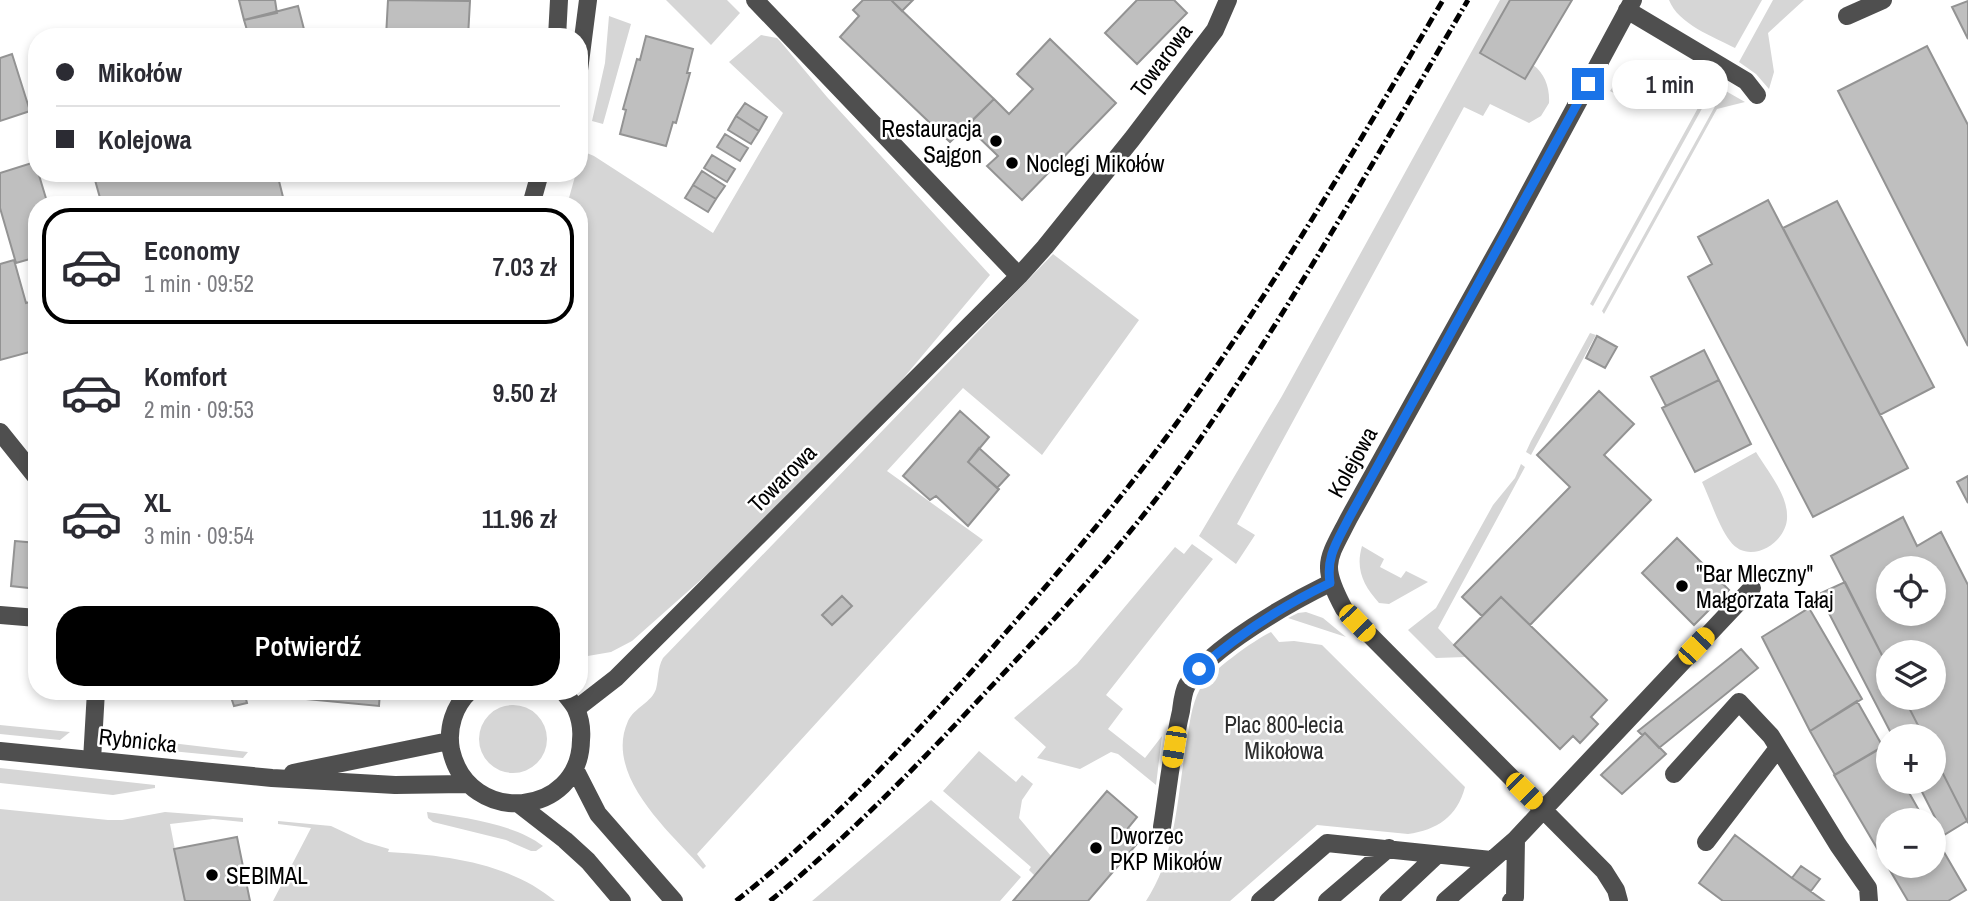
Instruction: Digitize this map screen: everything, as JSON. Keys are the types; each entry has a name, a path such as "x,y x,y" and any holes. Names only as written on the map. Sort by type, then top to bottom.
{"street":[{"path":"557,28 559,0"},
{"path":"584,28 588,0"},
{"path":"1847,16 1883,0"},
{"path":"756,1 1019,276"},
{"name":"Towarowa","path":"588,700 616,678 1019,276 1140,128 1215,30 1225,2"},
{"path":"1630,5 1746,81 1757,95"},
{"name":"Kolejowa","path":"1330,583 1328,567 1333,550 1349,518 1630,5"},
{"path":"0,432 28,467"},
{"path":"1162,827 1178,720 1186,686 1199,669 1218,652 1288,603 1330,583 1344,609 1604,871 1622,897"},
{"path":"1445,901 1516,839 1752,587"},
{"path":"0,615 28,617"},
{"path":"92,760 95,700"},
{"path":"462,700 452,719 449,741 454,762 466,784 499,803 520,804 542,799 561,787 575,769 581,750 582,729 576,709 570,700"},
{"name":"Towarowa","path":"576,709 588,700"},
{"path":"1674,774 1739,702 1771,736 1838,845 1868,888 1869,901"},
{"name":"Rybnicka","path":"272,778 449,741"},
{"path":"1706,842 1778,748"},
{"name":"Rybnicka","path":"0,751 272,778 395,785 466,784"},
{"path":"575,769 598,814 674,901"},
{"path":"520,804 580,854 622,901"},
{"path":"1511,901 1515,897 1516,839"},
{"path":"1260,901 1327,843 1491,860"},
{"path":"1326,901 1388,848"},
{"path":"1388,901 1437,855"}],"green space":[{"path":"666,0 727,0 740,13 711,45"},
{"path":"1500,0 1510,0 1480,53 1524,79 1533,65 1541,72 1546,82 1549,103 1541,116 1529,123 1490,104 1483,116 1464,107 1237,524 1255,535 1236,564 1199,536 1282,396"},
{"path":"1669,0 1762,0 1735,48 1688,23"},
{"path":"1773,0 1804,0 1768,33 1774,72 1769,89 1756,74 1739,62"},
{"path":"609,16 631,24 603,124 592,121 605,63"},
{"path":"761,35 777,38 827,97 990,275 901,381 712,570 632,641 611,652 588,656 588,196 570,196 573,182 588,182 588,154 713,233 783,113 729,62"},
{"path":"1641,63 1661,65 1697,85 1694,95 1672,83 1674,78 1653,66 1632,103 1610,91 1624,70"},
{"path":"1724,90 1745,102 1717,109 1604,314 1602,311"},
{"path":"1710,94 1593,306 1590,304 1704,97"},
{"path":"1053,254 1139,320 1042,455 963,388 887,471 983,540 697,854 706,866 703,869 644,802 625,762 623,742 628,721 654,694 663,658"},
{"path":"1590,333 1596,335 1531,455 1526,452 1531,441"},
{"path":"1756,452 1784,499 1787,515 1782,534 1775,542 1766,548 1747,552 1738,548 1726,535 1702,482"},
{"path":"1521,464 1525,467 1438,628 1466,657 1436,658 1408,630 1436,608 1493,505 1515,478"},
{"path":"1192,544 1213,559 1106,695 1123,709 1108,729 1145,758 1162,736 1156,785 1118,754 1111,752 1080,769 1037,758 1046,747 1014,718 1077,664 1175,547 1184,554"},
{"path":"1362,546 1384,559 1380,567 1401,578 1406,571 1428,582 1389,604 1379,603 1362,577"},
{"path":"1306,612 1323,618 1346,637 1288,618"},
{"name":"Plac 800-lecia Mikołowa","path":"1271,632 1279,642 1322,645 1465,787 1457,806 1437,825 1408,834 1317,825 1230,901 1146,901 1164,865 1169,846 1189,724 1197,695 1205,682 1222,666"},
{"path":"513,705 526,707 537,715 545,726 545,752 537,763 526,771 513,773 500,771 489,763 481,752 479,739 481,726 489,715 500,707"},
{"path":"0,725 70,732 60,740 0,734"},
{"path":"120,737 248,752 243,758 130,747"},
{"path":"979,751 1016,782 1022,775 1033,784 1022,800 1019,818 1051,856 1035,876 1029,870 1031,867 943,791"},
{"path":"0,768 155,785 155,788 113,795 0,783"},
{"path":"931,800 1021,877 1000,901 812,901"},
{"path":"0,809 108,820 165,812 243,818 243,822 213,819 170,824 185,901 0,901"},
{"path":"427,812 503,827 543,846 531,851 506,840 433,822 428,818"},
{"path":"278,821 331,826 365,842 389,849 388,852 476,863 518,878 555,901 273,901 311,828 278,824"}],"building":[{"path":"239,0 275,0 277,13 244,20"},
{"path":"388,0 470,1 468,28 386,28"},
{"path":"863,0 891,0 994,99 950,142 840,37 859,16 853,10"},
{"path":"891,0 913,0 902,11"},
{"path":"1137,0 1174,0 1187,13 1137,64 1105,33"},
{"path":"1510,0 1572,0 1525,79 1480,53"},
{"path":"1968,1 1968,39 1952,7"},
{"path":"298,6 304,28 246,28 244,20"},
{"path":"646,36 693,49 687,73 690,73 676,123 673,122 666,146 620,134 626,110 623,109"},
{"path":"1050,39 1116,103 1022,200 987,166 998,156 967,126 994,99 1009,114 1033,89 1017,74"},
{"path":"1927,46 1968,125 1968,346 1838,91"},
{"path":"12,54 28,112 0,121 0,58"},
{"path":"745,103 767,117 759,131 736,116"},
{"path":"736,116 759,131 751,144 728,130"},
{"path":"725,134 748,148 740,161 717,147"},
{"path":"712,155 735,169 727,182 704,168"},
{"path":"28,164 28,182 41,182 45,196 28,196 28,260 16,263 0,208 0,173"},
{"path":"702,171 725,186 716,199 693,185"},
{"path":"96,182 279,182 283,196 99,196"},
{"path":"693,185 716,199 708,212 685,198"},
{"path":"1768,200 1908,468 1813,517 1688,277 1712,264 1698,237"},
{"path":"1837,201 1934,387 1880,415 1783,228"},
{"path":"14,260 28,302 28,352 0,360 0,264"},
{"path":"1597,336 1617,347 1605,368 1586,358"},
{"path":"1704,350 1719,380 1666,406 1651,377"},
{"path":"1719,380 1751,444 1695,472 1662,408"},
{"path":"1599,391 1634,424 1604,455 1651,500 1530,625 1501,597 1482,616 1462,597 1570,487 1537,455"},
{"path":"960,411 989,437 968,462 999,489 968,526 936,496 930,500 903,476"},
{"path":"979,448 1009,475 997,488 968,462"},
{"path":"1968,476 1968,503 1957,482"},
{"path":"1903,517 1917,546 1941,532 1968,585 1968,823 1946,780 1946,724 1917,724 1910,710 1946,710 1946,640 1876,640 1876,644 1831,556"},
{"path":"1677,538 1729,590 1694,625 1642,573"},
{"path":"15,541 28,542 28,588 11,586"},
{"path":"1845,582 1876,643 1876,704 1819,594"},
{"path":"842,596 852,606 832,625 822,615"},
{"path":"1501,597 1607,700 1591,717 1598,724 1580,743 1573,736 1560,749 1454,645"},
{"path":"1809,608 1862,699 1810,731 1762,637"},
{"path":"1741,649 1758,668 1659,748 1645,733 1642,735 1638,731"},
{"path":"232,700 246,700 247,703 234,706"},
{"path":"317,700 379,700 379,706"},
{"path":"1857,701 1876,735 1876,751 1835,775 1810,731"},
{"path":"1879,710 1910,710 1917,724 1886,724"},
{"path":"1645,733 1666,754 1622,794 1601,775"},
{"path":"1876,750 1876,794 1910,794 1918,808 1876,808 1876,847 1834,775"},
{"path":"1946,780 1967,821 1946,834 1946,808 1930,808 1923,794 1946,794"},
{"name":"Dworzec PKP Mikołów","path":"1107,791 1137,817 1128,828 1141,839 1088,901 1013,901"},
{"path":"1735,835 1824,901 1723,901 1699,883"},
{"name":"SEBIMAL","path":"237,837 250,901 185,901 174,849"},
{"path":"1946,856 1966,890 1948,901 1908,901 1894,878 1946,878"},
{"path":"1801,866 1820,879 1811,891 1792,878"}],"railway":[{"path":"736,901 829,820 916,732 1047,585 1145,466 1205,383 1276,276 1443,0"},
{"path":"770,901 854,827 934,747 1066,606 1168,484 1300,285 1468,0"}],"place":[{"name":"Restauracja Sajgon","path":"996,141"},
{"name":"Noclegi Mikołów","path":"1012,163"},
{"name":"\"Bar Mleczny\" Małgorzata Tałaj","path":"1682,586"},
{"name":"Dworzec PKP Mikołów","path":"1096,848"},
{"name":"SEBIMAL","path":"212,875"}],"route":[{"path":"1199,669 1218,652 1288,603 1330,583 1328,567 1333,550 1349,518 1588,84"}]}
